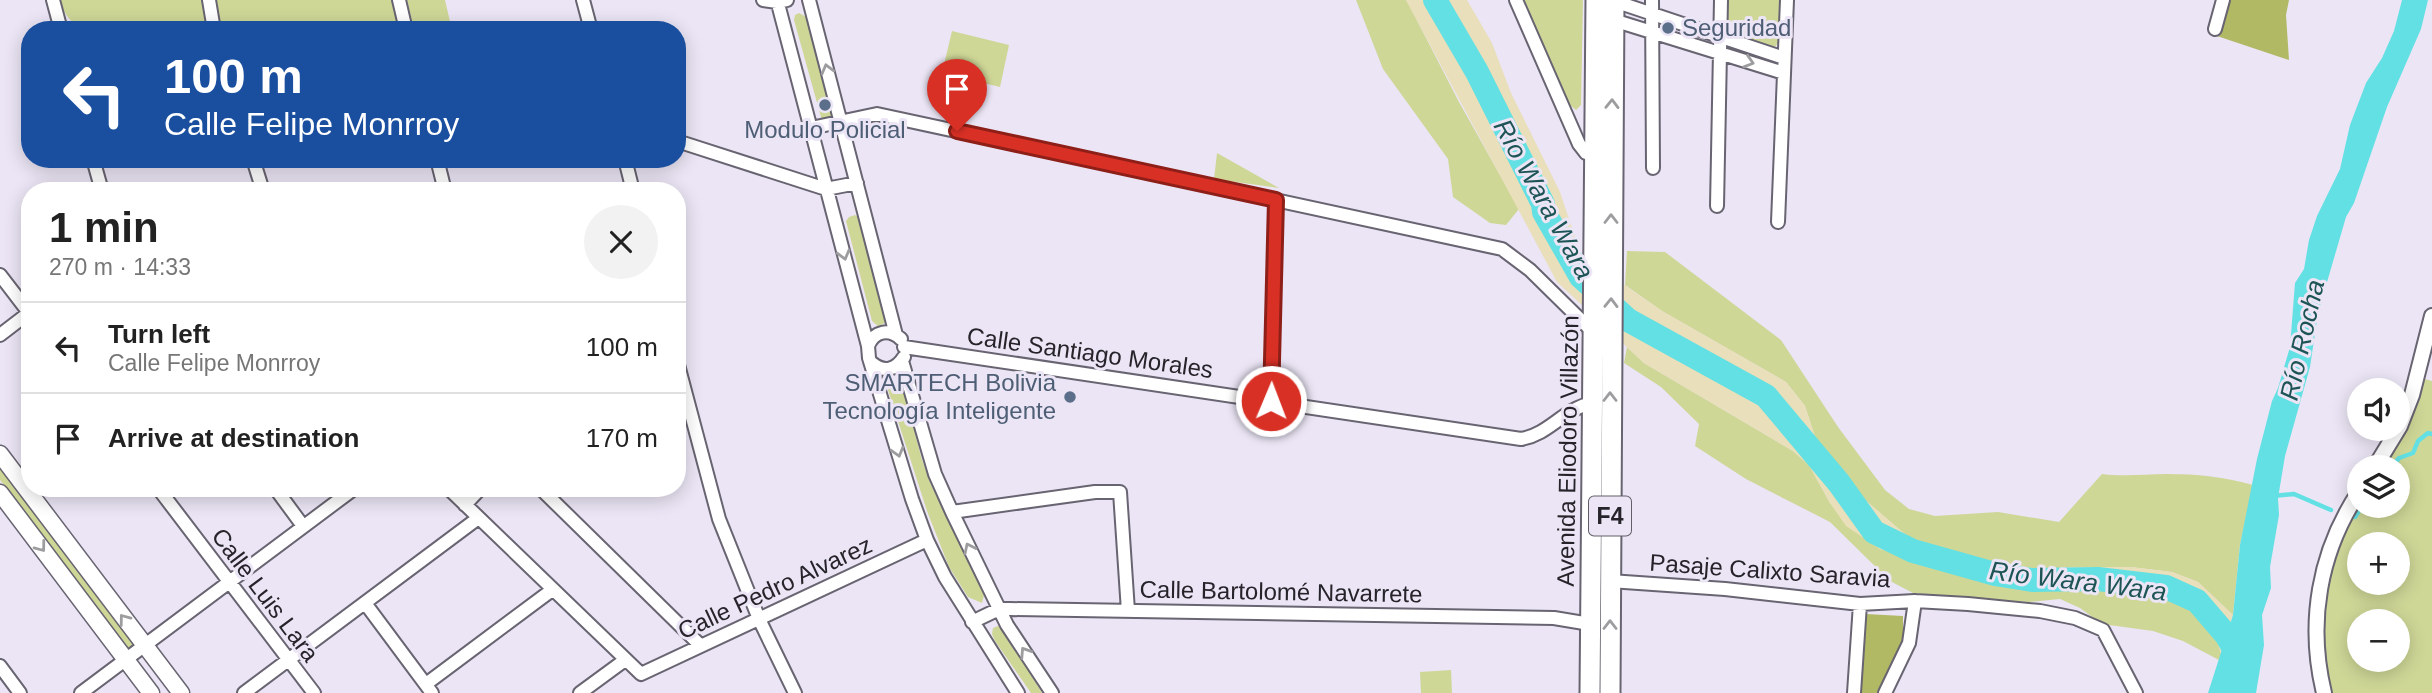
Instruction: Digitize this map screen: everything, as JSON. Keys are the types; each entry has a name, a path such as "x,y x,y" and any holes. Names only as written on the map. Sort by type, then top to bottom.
{"highway":[{"name":"Avenida Eliodoro Villazón","path":"1596,0 1594,256 1610,581 1610,693"},
{"name":"Avenida Eliodoro Villazón","path":"1590,693 1592,403 1599,332 1611,267 1614,7"}],"main road":[{"path":"0,454 21,482"},
{"path":"0,493 151,693"},
{"path":"32,497 181,693"}],"street":[{"path":"53,0 59,21"},
{"path":"209,0 212,21"},
{"path":"399,0 404,21"},
{"path":"583,0 589,21"},
{"path":"763,0 780,1 868,346"},
{"path":"809,0 934,474 999,609 1052,693"},
{"path":"1516,0 1579,144 1586,153 1594,156"},
{"path":"1717,206 1721,0"},
{"path":"1778,222 1787,0"},
{"path":"2215,29 2224,0"},
{"path":"1614,7 1652,7 1720,37 1784,58"},
{"path":"1614,7 1652,33 1784,73"},
{"path":"1652,7 1653,168"},
{"path":"811,128 877,114 1502,249 1530,270 1599,332"},
{"path":"686,144 827,188 857,183"},
{"path":"1271,401 1276,200"},
{"path":"0,275 21,303"},
{"path":"2382,455 2400,426 2412,395 2432,316"},
{"path":"0,335 21,319"},
{"path":"896,335 879,333 870,341 867,352 912,499 945,577 1018,693"},
{"path":"872,363 876,367 888,369 898,365 903,354"},
{"name":"Calle Santiago Morales","path":"903,354 1271,401 1521,439 1542,432 1577,406 1592,403"},
{"path":"686,394 719,519 759,619 795,693"},
{"path":"951,512 1095,492 1120,492 1128,611"},
{"name":"Calle Luis Lara","path":"166,497 314,693"},
{"path":"282,497 303,526"},
{"path":"81,693 343,497"},
{"path":"457,497 625,660 580,693"},
{"path":"465,505 473,497"},
{"path":"549,497 700,645"},
{"path":"2324,693 2315,640 2315,616 2327,563 2347,510"},
{"path":"244,693 477,519"},
{"name":"Calle Pedro Alvarez","path":"625,660 641,674 928,540"},
{"name":"Pasaje Calixto Saravia","path":"1610,581 1726,589 1860,604 1915,601 2040,611 2075,618 2103,630 2136,693"},
{"path":"365,603 429,689 552,590"},
{"path":"1885,693 1909,643 1915,601"},
{"path":"1854,693 1860,604"},
{"name":"Calle Bartolomé Navarrete","path":"972,622 999,609 1554,618 1590,624"},
{"path":"0,666 20,693"}],"green space":[{"path":"59,0 204,0 207,21 72,21"},
{"path":"215,0 393,0 397,21 218,21"},
{"path":"407,0 445,0 450,21 412,21"},
{"path":"1356,0 1406,0 1519,209 1506,225 1490,223 1453,197 1448,159 1383,69"},
{"path":"1520,0 1583,0 1581,105 1576,110 1570,105"},
{"path":"1725,0 1780,0 1779,42 1772,50 1727,34"},
{"path":"2227,0 2289,0 2286,15 2289,60 2217,36"},
{"path":"799,13 808,18 834,118 823,120 821,117 794,20"},
{"path":"952,31 1009,45 1000,87 942,73"},
{"path":"1217,153 1279,188 1214,179"},
{"path":"855,215 860,218 886,320 878,326 872,321 846,221"},
{"path":"1627,251 1665,252 1781,340 1838,427 1885,490 1909,509 1935,516 1998,512 2059,522 2102,474 2200,475 2253,485 2240,545 2233,615 2198,582 2172,572 2130,567 2043,570 1941,554 1907,536 1857,493 1835,469 1816,440 1805,406 1786,382 1662,311 1625,285"},
{"path":"1627,347 1644,363 1793,451 1809,465 1830,503 1880,549 1969,574 2034,585 2110,586 2164,592 2193,605 2214,628 2221,654 2219,660 2183,641 2153,631 2102,624 2080,608 2060,599 2028,602 1913,593 1890,581 1830,522 1746,479 1695,446 1699,424 1661,387 1624,363"},
{"path":"2425,379 2432,381 2432,693 2330,693 2321,631 2330,574 2352,518 2410,518 2410,455 2390,455 2398,441 2410,441 2410,419"},
{"path":"891,384 902,384 931,485 981,584 984,595 982,603 968,597 949,567 927,511 888,390"},
{"path":"0,465 21,493 21,497 24,497 135,645 128,650 0,480"},
{"path":"1866,614 1903,616 1903,642 1877,693 1860,693"},
{"path":"993,628 1003,628 1042,693 1031,693 995,641"},
{"path":"1451,670 1452,693 1421,693 1420,672"}],"sand":[{"path":"1406,0 1467,0 1492,43 1511,93 1560,192 1581,255 1662,311 1786,382 1805,406 1816,440 1835,469 1857,493 1907,536 1941,554 2043,570 2131,567 2172,572 2198,582 2233,615 2221,654 2214,628 2193,605 2164,592 2109,586 2034,585 1969,574 1880,549 1846,526 1809,465 1793,451 1644,363 1557,282"}],"water":[{"name":"Río Rocha","path":"2402,0 2428,0 2421,29 2387,107 2354,203 2346,217 2318,313 2310,367 2285,456 2278,498 2279,515 2270,567 2271,588 2262,615 2264,645 2256,693 2208,693 2233,615 2240,545 2257,459 2290,347 2295,283 2304,269 2317,216 2340,169 2350,125 2366,83 2382,58 2394,31"}],"waterway":[{"name":"Río Wara Wara","path":"1435,0 1477,72 1543,204 1544,212 1581,277 1628,320 1766,396 1839,483 1874,532 1913,551 1995,574 2032,580 2098,579 2166,587 2197,601 2227,636 2236,652 2238,666"},
{"path":"2407,455 2413,453 2418,441 2428,433 2432,434"},
{"path":"2273,496 2294,494 2331,510"}],"place":[{"name":"Seguridad","path":"1668,28"},
{"name":"Modulo Policial","path":"825,105"},
{"name":"SMARTECH Bolivia Tecnología Inteligente","path":"1070,397"}],"route":[{"path":"957,131 1276,200 1271,401"}]}
